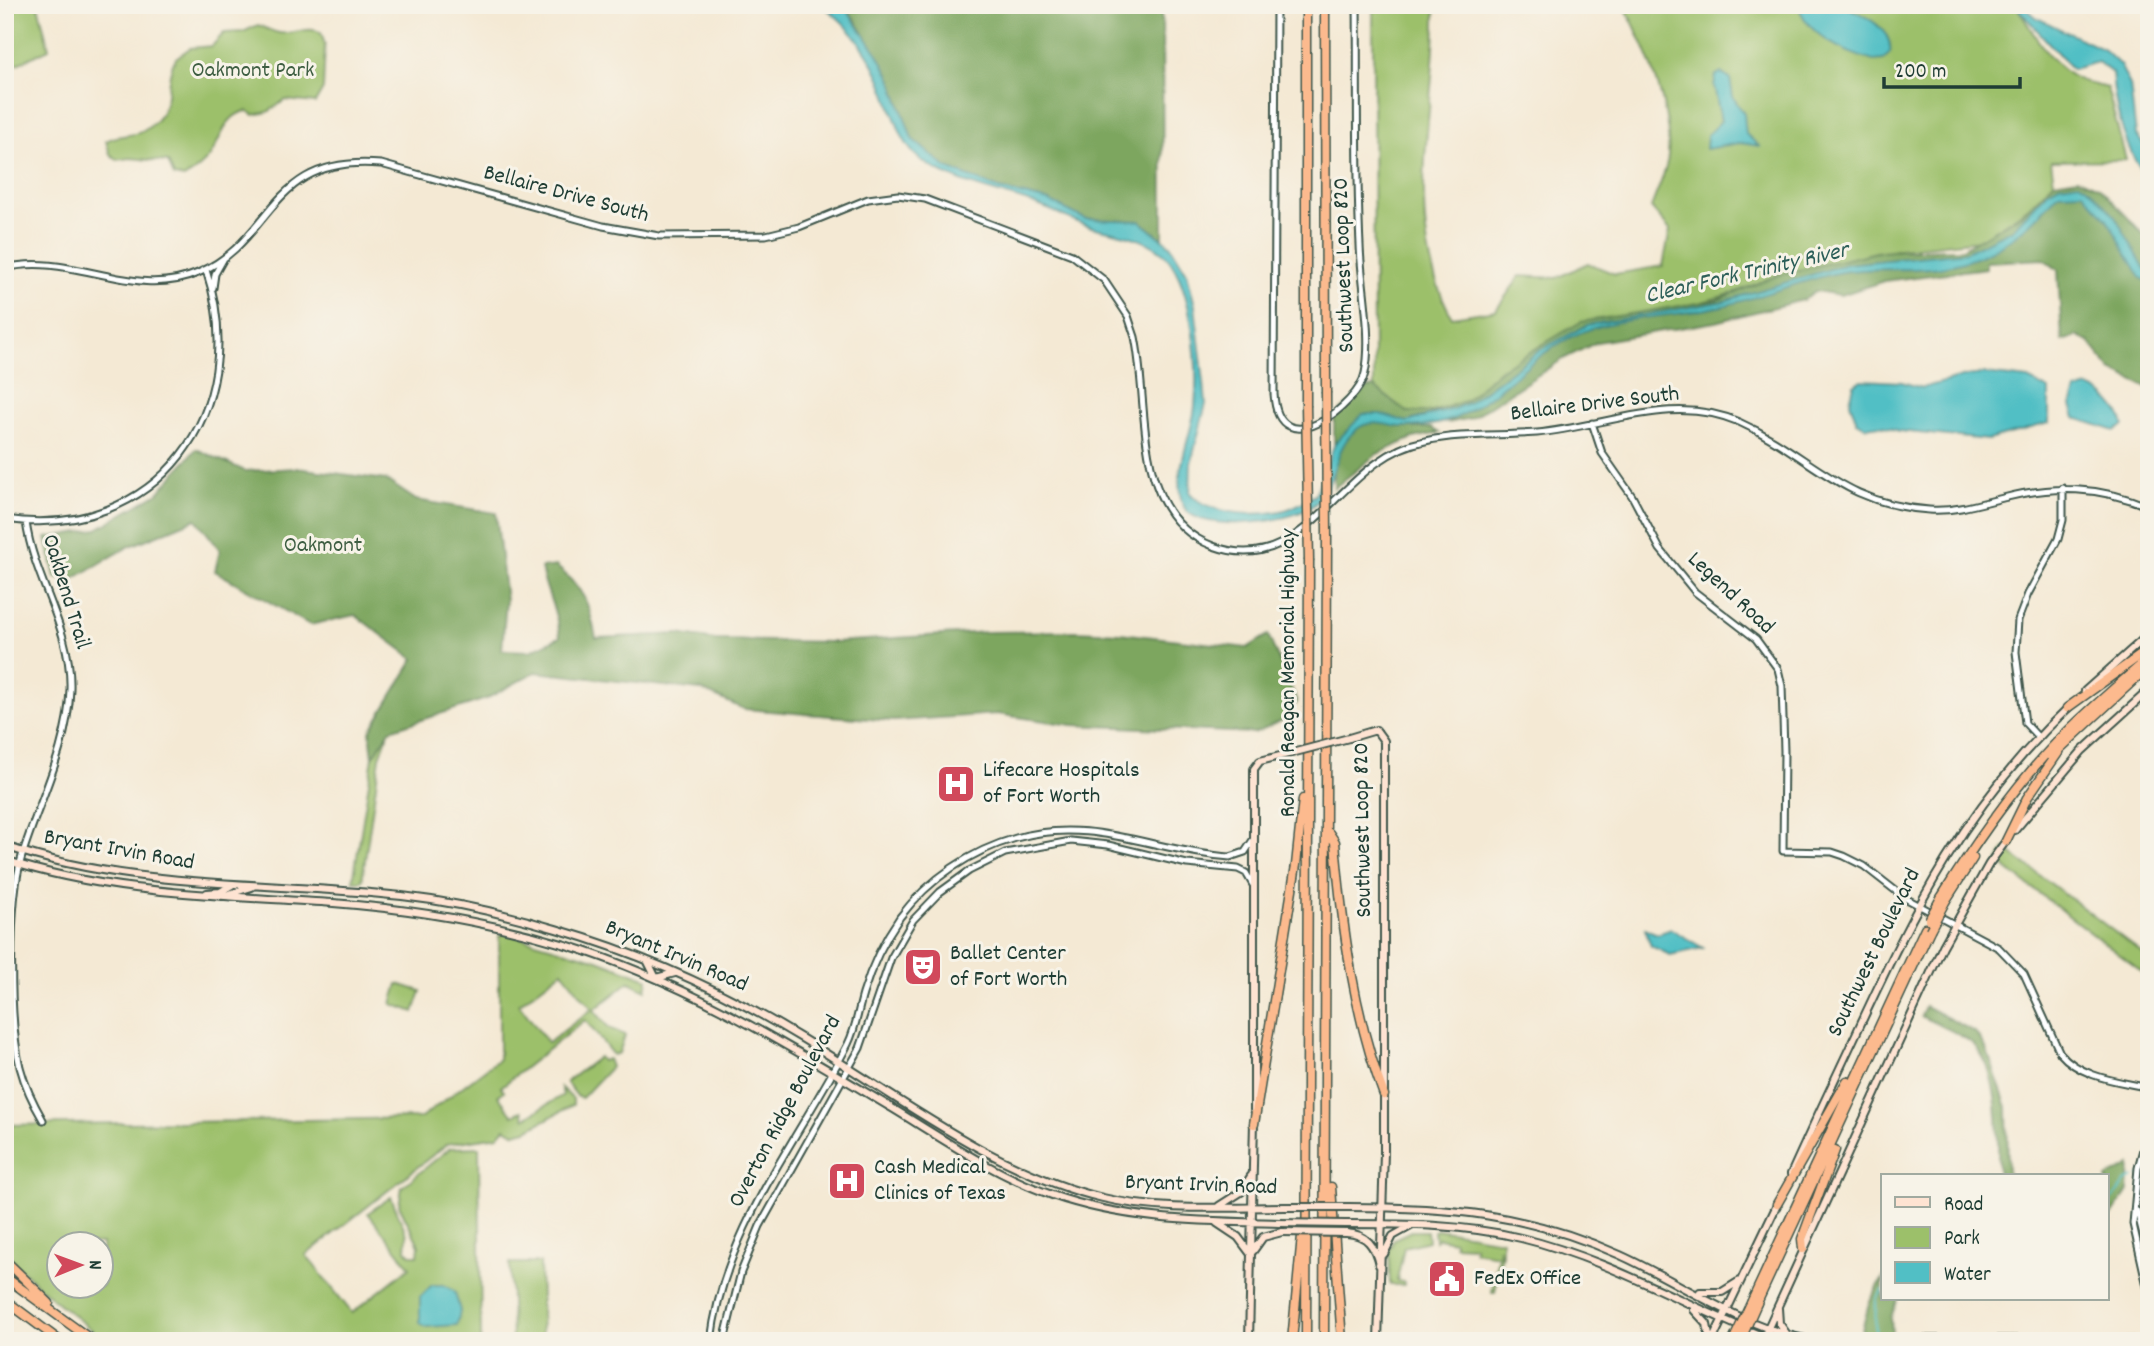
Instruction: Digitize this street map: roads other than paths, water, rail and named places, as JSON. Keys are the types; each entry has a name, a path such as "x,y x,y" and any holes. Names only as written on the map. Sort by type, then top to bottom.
{"highway":[{"name":"Ronald Reagan Memorial Highway","path":"1306,5 1306,405 1309,561 1306,1341"},
{"name":"Ronald Reagan Memorial Highway","path":"1324,1341 1328,832 1325,5"},
{"path":"2067,708 2149,649"},
{"name":"Southwest Boulevard","path":"1755,1302 1858,1069 1944,899 1998,812 2038,763 2076,723 2149,658"},
{"name":"Southwest Boulevard","path":"1944,899 1999,820 2059,749 2149,666"},
{"path":"2006,841 2015,819 2057,758 2059,749"},
{"path":"1254,1124 1296,865 1307,765"},
{"path":"1328,832 1335,842 1345,929 1358,998 1384,1096"},
{"name":"Southwest Boulevard","path":"1736,1340 1846,1115 1928,929"},
{"path":"1327,1047 1332,1056 1331,1189 1342,1341"},
{"path":"1777,1204 1850,1076 1858,1069"},
{"path":"1802,1250 1802,1239 1846,1115"},
{"path":"1292,1341 1301,1238 1308,1205"},
{"path":"5,1260 66,1321"},
{"path":"5,1277 93,1341"},
{"path":"5,1302 60,1341"}],"main road":[{"name":"Southwest Boulevard","path":"1711,1341 1917,905 1976,812 2038,737 2149,634"},
{"path":"1763,1339 1955,924 2006,841 2082,751 2149,690"},
{"name":"Southwest Loop 820","path":"1249,1341 1254,1164 1252,885 1255,765 1376,730 1384,741 1384,1207 1378,1341"},
{"name":"Bryant Irvin Road","path":"5,846 120,874 421,899 520,919 613,947 677,973 755,1011 933,1121 1016,1166 1055,1182 1122,1202 1253,1207 1442,1208 1526,1222 1611,1251 1768,1327 1814,1340 2149,1340"},
{"name":"Bryant Irvin Road","path":"5,860 118,887 199,896 334,903 428,913 508,929 621,964 719,1006 985,1164 1044,1192 1118,1213 1216,1222 1417,1224 1467,1228 1532,1241 1587,1259 1763,1339 1774,1341"},
{"path":"118,887 120,874"},
{"path":"199,896 220,892 232,885"},
{"path":"221,897 253,886"},
{"path":"593,954 613,947 621,964"},
{"path":"647,960 656,978 677,973"},
{"path":"749,1023 755,1011"},
{"path":"1218,1206 1245,1188 1254,1164"},
{"path":"1216,1222 1238,1237 1251,1256 1263,1237 1282,1232 1358,1234 1372,1244 1381,1278"},
{"path":"1382,1259 1393,1236 1417,1224"},
{"path":"1695,1291 1717,1293 1727,1290 1745,1272"},
{"path":"1779,1301 1779,1323 1788,1334"},
{"path":"1687,1304 1706,1321 1711,1341"}],"street":[{"name":"Southwest Loop 820","path":"1276,5 1275,408 1282,420 1297,429 1311,428 1331,414 1365,377 1367,352 1360,245 1357,5"},
{"name":"Bellaire Drive South","path":"5,268 32,262 50,263 153,284 178,280 206,270 225,255 293,185 326,168 349,163 381,164 603,226 659,236 781,233 868,199 915,197 1060,249 1086,264 1104,280 1128,316 1135,337 1152,473 1159,497 1175,521 1205,542 1240,552 1282,543 1299,534 1374,462 1404,446 1479,433 1538,433 1685,410 1736,420 1848,490 1897,506 1941,510 2029,491 2063,488 2100,491 2149,507"},
{"path":"213,291 215,274 225,255"},
{"path":"5,519 26,522 76,519 124,505 158,481 178,460 196,434 216,375 219,327 213,291 206,270"},
{"name":"Legend Road","path":"1592,423 1602,453 1632,496 1660,549 1691,588 1756,639 1778,669 1782,686 1784,751 1783,851 1832,852 1844,856 1864,866 1917,905"},
{"path":"2038,737 2025,723 2016,652 2018,620 2028,594 2058,539 2063,520 2063,488"},
{"name":"Oakbend Trail","path":"26,522 36,568 63,631 68,652 70,686 63,741 19,864 13,924 16,1034 20,1068 43,1120"},
{"name":"Overton Ridge Boulevard","path":"711,1341 729,1266 748,1218 853,1033 872,969 892,929 923,891 966,858 1001,843 1063,829 1121,835 1230,857 1241,855 1253,840"},
{"path":"1116,846 1121,835"},
{"name":"Overton Ridge Boulevard","path":"724,1341 741,1272 786,1177 870,1026 884,973 906,931 931,900 969,871 1005,853 1064,842 1116,846 1187,864 1237,869 1246,873 1252,885"},
{"path":"1001,843 1005,853"},
{"path":"1917,905 1999,948 2018,966 2060,1054 2069,1064 2095,1076 2149,1088"},
{"path":"872,969 884,973"},
{"path":"2149,1127 2140,1157 2134,1235 2149,1295"},
{"path":"775,1171 786,1177"},
{"path":"2136,1208 2149,1258"},
{"path":"729,1266 741,1272"}],"water":[{"path":"821,5 843,5 878,54 891,78 912,139 947,168 999,189 1049,201 1085,219 1140,221 1170,245 1187,273 1195,306 1206,404 1191,463 1190,493 1199,501 1223,510 1253,514 1280,511 1297,505 1315,495 1335,443 1363,414 1380,414 1407,422 1453,409 1468,403 1542,349 1587,325 1721,302 1847,264 1966,252 2013,229 2048,191 2059,185 2079,182 2090,189 2115,216 2145,269 2149,271 2149,282 2141,278 2107,219 2083,192 2059,193 2012,238 1996,249 1959,263 1914,269 1837,273 1729,305 1623,321 1588,330 1556,345 1488,398 1453,419 1424,426 1401,427 1375,423 1360,427 1351,434 1340,452 1324,492 1308,509 1293,515 1255,522 1216,522 1200,519 1189,513 1182,503 1180,491 1182,462 1195,406 1195,350 1183,288 1167,257 1140,240 1088,226 1040,206 964,182 921,160 903,138 881,80 868,55 852,32"},
{"path":"1798,5 1838,5 1859,13 1882,29 1890,44 1890,53 1883,60 1874,61 1840,48 1810,26"},
{"path":"2015,5 2022,5 2037,18 2104,50 2120,65 2130,85 2136,135 2149,151 2149,183 2134,158 2123,131 2112,73 2098,62 2072,69"},
{"path":"1721,73 1730,79 1733,97 1744,114 1746,134 1759,146 1740,143 1706,149 1707,135 1721,121 1714,86 1716,75"},
{"path":"1985,374 2028,379 2049,390 2049,423 1988,440 1899,431 1880,425 1866,427 1857,422 1850,402 1854,385 1861,380 1902,382 1922,388 1966,376"},
{"path":"2088,387 2110,402 2124,425 2115,431 2075,418 2071,405 2076,391"},
{"path":"1645,929 1658,934 1671,929 1703,948 1670,955 1651,946"},
{"path":"432,1285 444,1285 455,1292 460,1311 457,1325 427,1327 420,1323 420,1297"}],"waterway":[{"path":"2139,1176 2149,1173"},
{"path":"2108,1206 2125,1182 2134,1178"},
{"path":"1875,1336 1876,1300 1881,1293"}],"place":[{"name":"Lifecare Hospitals of Fort Worth","path":"956,784"},
{"name":"Ballet Center of Fort Worth","path":"923,967"},
{"name":"Cash Medical Clinics of Texas","path":"847,1181"},
{"name":"FedEx Office","path":"1447,1279"}],"park label":[{"name":"Oakmont Park","path":"253,71"},
{"name":"Oakmont","path":"323,546"}],"water label":[{"name":"Clear Fork Trinity River","path":"1747,274"}]}
